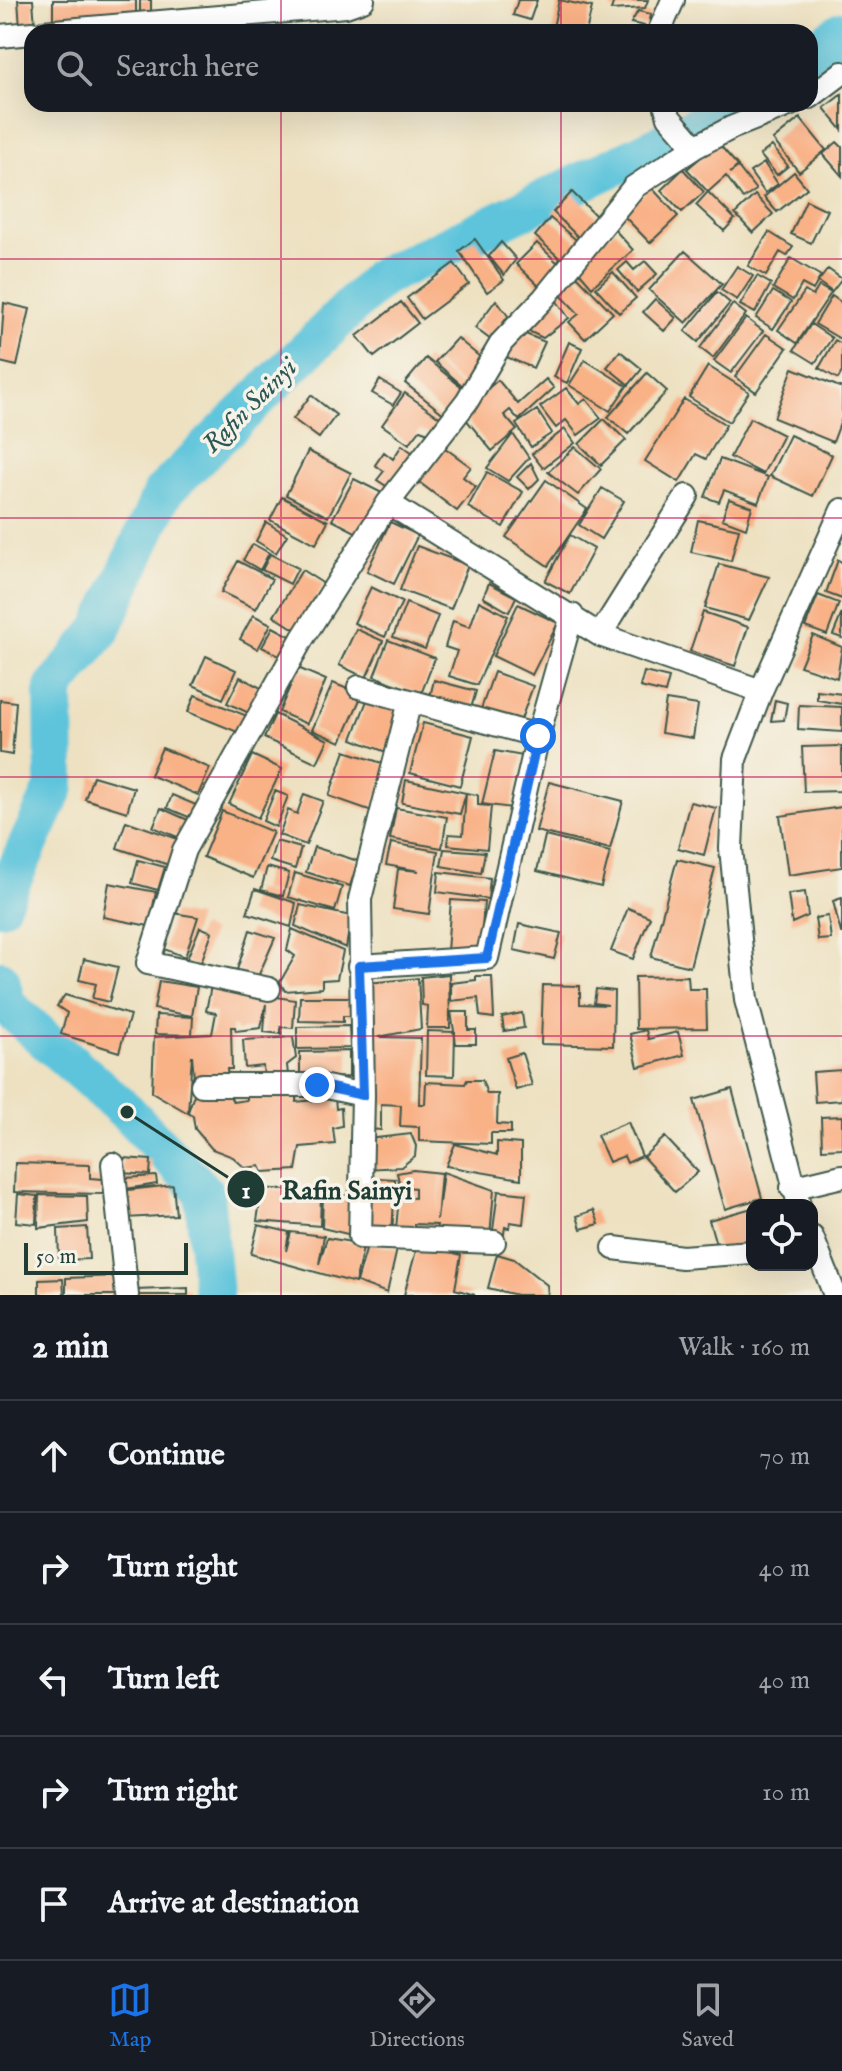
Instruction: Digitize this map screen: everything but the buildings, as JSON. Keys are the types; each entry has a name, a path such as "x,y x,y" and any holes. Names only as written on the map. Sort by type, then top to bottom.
{"street":[{"path":"109,24 256,6 346,6 363,0"},
{"path":"662,24 673,0"},
{"path":"0,36 24,34"},
{"path":"818,91 842,73"},
{"path":"667,112 695,147"},
{"path":"269,989 148,963 184,850 302,639 388,503 467,401 502,342 544,298 634,187 695,147 773,112"},
{"path":"600,635 687,496"},
{"path":"388,503 600,635 761,691"},
{"path":"842,510 761,691 735,759 731,848 746,1000 796,1197 842,1176"},
{"path":"359,966 487,958 538,736 572,615"},
{"path":"359,687 538,736"},
{"path":"410,701 360,899 363,1095 360,1237 494,1242"},
{"path":"202,1085 317,1085 363,1095"},
{"path":"113,1164 127,1295"},
{"path":"614,1248 682,1257 746,1252"},
{"path":"818,1254 835,1295"}],"waterway":[{"name":"Rafin Sainyi","path":"818,47 842,31"},
{"name":"Rafin Sainyi","path":"0,905 55,787 54,688 102,628 163,492 380,278 682,134 720,112"},
{"name":"Rafin Sainyi","path":"0,980 6,1005 127,1112 204,1192 213,1295"}],"place":[{"name":"Rafin Sainyi","path":"127,1112"}],"route":[{"path":"317,1085 363,1095 359,966 487,958 538,736"}]}
